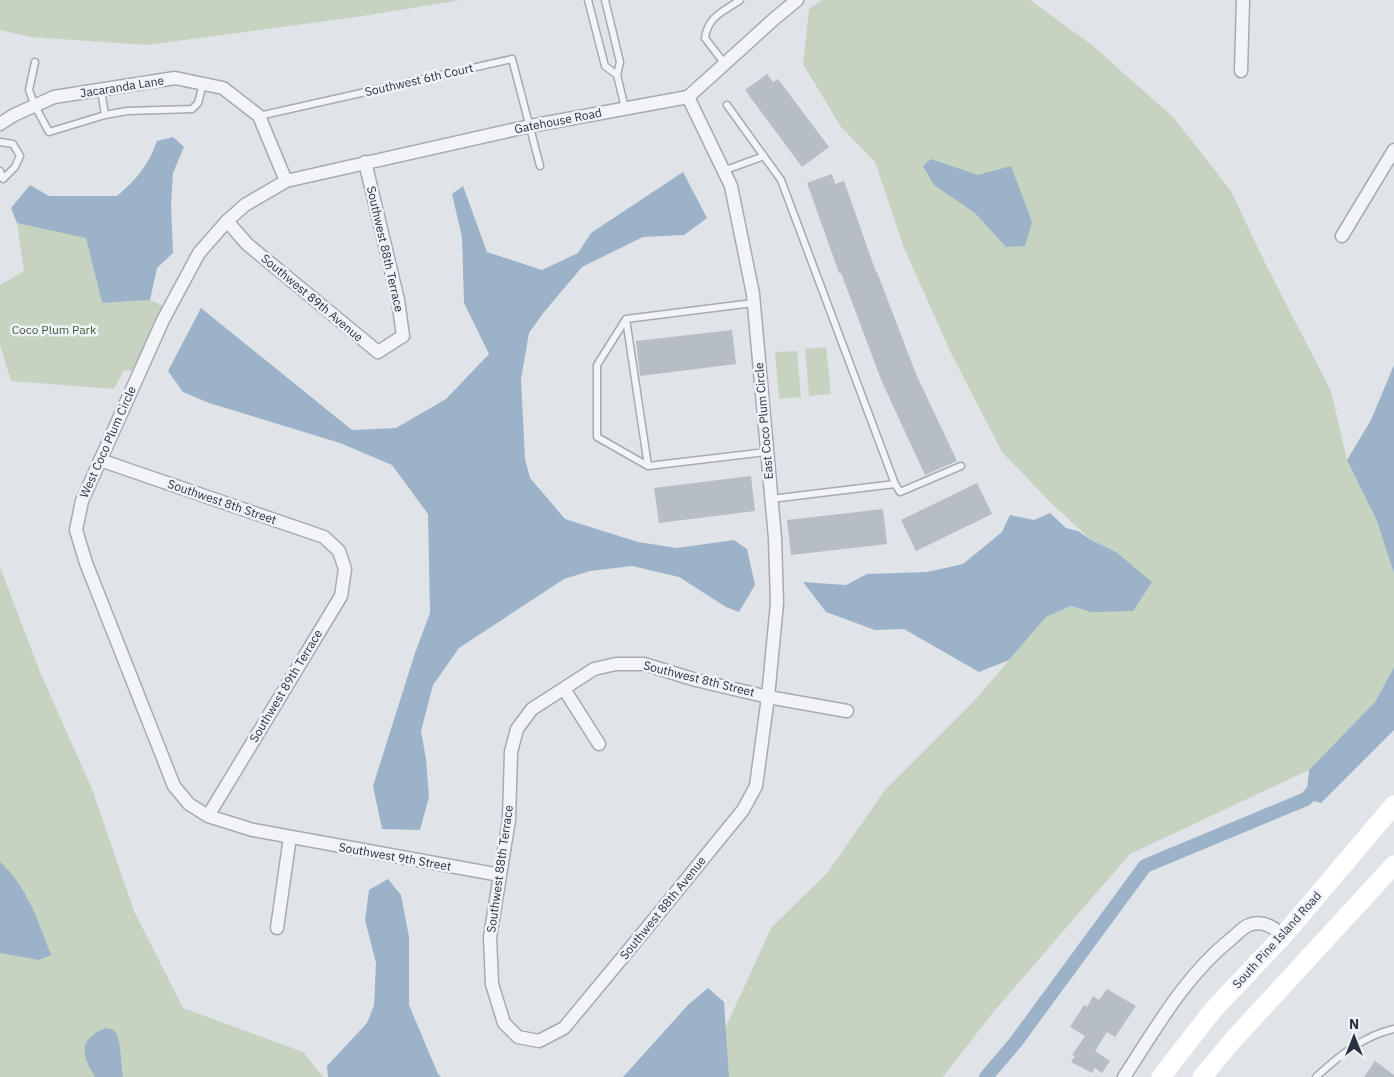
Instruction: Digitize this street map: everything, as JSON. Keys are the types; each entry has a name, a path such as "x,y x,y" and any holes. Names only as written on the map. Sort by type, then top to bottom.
{"main road":[{"name":"South Pine Island Road","path":"1161,1077 1213,1010 1283,936 1394,805"},
{"path":"1202,1077 1233,1040 1394,865"}],"street":[{"path":"1241,71 1243,0"},
{"path":"688,96 791,2"},
{"name":"Jacaranda Lane","path":"0,124 54,97 175,78 223,88 259,116 286,181"},
{"name":"Gatehouse Road","path":"286,181 530,126 688,96"},
{"name":"East Coco Plum Circle","path":"688,96 731,186 753,303 771,499 777,603 760,756"},
{"path":"1342,236 1394,150"},
{"name":"Southwest 88th Terrace","path":"365,162 398,300 403,336"},
{"name":"West Coco Plum Circle","path":"286,181 245,205 227,221 199,253 162,320 82,501 76,530 86,563 174,786 188,804 208,816 253,830 290,837"},
{"name":"Southwest 89th Avenue","path":"227,221 246,244 378,352 403,336"},
{"name":"Southwest 8th Street","path":"100,460 324,536 339,551"},
{"name":"Southwest 89th Terrace","path":"208,816 341,596 345,569 339,551"},
{"name":"Southwest 8th Street","path":"532,709 594,669 616,664 644,664 696,680 768,697 847,711"},
{"path":"564,689 599,744"},
{"name":"Southwest 88th Terrace","path":"532,709 517,729 511,752 509,820 490,937 492,984 504,1023 518,1037 539,1041"},
{"name":"Southwest 88th Avenue","path":"539,1041 564,1028 638,940 742,810 756,786 760,756"},
{"path":"277,928 290,837"},
{"name":"Southwest 9th Street","path":"290,837 500,876"},
{"path":"1124,1077 1180,992 1214,952 1248,925 1261,923 1274,928 1283,936"}],"lane":[{"path":"588,0 605,66 617,75"},
{"path":"605,0 620,62 617,75 624,108"},
{"path":"724,63 705,38 707,27 711,19 740,0"},
{"name":"Southwest 6th Court","path":"259,116 512,59 530,126"},
{"path":"35,62 29,90 49,132 105,115 127,111 192,109 198,103 203,84"},
{"path":"101,90 105,115"},
{"path":"727,106 781,180 895,484 900,492 961,466"},
{"path":"530,126 540,166"},
{"path":"0,142 12,144 20,156 15,167 4,179 0,171"},
{"path":"723,171 764,156"},
{"path":"626,319 753,303"},
{"path":"626,319 648,466"},
{"path":"626,319 597,365 597,436 648,466 766,452"},
{"path":"771,499 895,484"},
{"path":"1316,1077 1340,1055 1378,1033 1394,1029"}],"green space":[{"path":"0,0 461,0 356,17 147,45 30,37 0,30"},
{"path":"822,0 1030,0 1092,45 1174,118 1231,191 1265,263 1331,391 1347,460 1377,521 1394,574 1394,667 1375,702 1309,770 1130,854 995,1010 943,1077 729,1077 725,1029 771,928 828,872 885,790 974,701 1046,617 1071,606 1091,612 1116,552 1091,540 1050,502 1002,452 951,353 904,248 875,162 841,127 803,64 809,9"},
{"name":"Coco Plum Park","path":"17,223 86,237 102,303 150,300 164,306 134,371 124,370 114,389 11,381 0,345 0,285 24,271"},
{"path":"826,347 831,394 809,396 805,349"},
{"path":"797,351 801,397 779,399 775,352"},
{"path":"0,567 40,672 92,789 134,911 183,1008 303,1052 323,1077 0,1077"}],"water":[{"path":"173,137 184,147 173,173 171,205 173,253 157,268 150,300 102,303 86,238 17,223 11,208 30,185 49,196 117,196 141,171 157,141"},
{"path":"931,159 978,175 1011,166 1032,222 1025,246 1006,247 975,213 934,185 923,166"},
{"path":"683,172 707,218 684,235 643,237 582,267 529,333 521,379 525,459 530,478 565,519 638,542 677,548 734,540 747,549 755,585 739,612 726,607 679,577 632,566 590,571 564,579 459,648 433,685 421,731 426,759 429,797 420,830 382,829 373,786 415,653 430,613 428,514 392,465 340,443 209,403 183,392 168,371 201,308 352,430 396,428 446,399 489,354 464,303 462,237 452,194 463,186 487,252 542,270 578,253 591,233"},
{"path":"1394,365 1394,574 1377,521 1347,460 1371,420"},
{"path":"1050,513 1066,528 1078,531 1091,540 1116,552 1152,582 1133,611 1091,612 1071,606 1046,617 1009,660 979,672 904,629 875,630 826,612 803,582 846,585 867,574 927,572 963,564 1002,532 1010,515 1034,520"},
{"path":"1394,667 1394,730 1321,803 1306,799 1309,770 1375,702"},
{"path":"0,862 17,882 31,905 51,955 39,960 0,953"},
{"path":"388,879 401,895 409,937 409,1005 438,1074 441,1077 328,1077 327,1066 367,1023 374,1005 376,963 365,920 369,890"},
{"path":"708,988 724,1002 729,1077 623,1077 688,1005"},
{"path":"106,1028 112,1029 118,1036 123,1077 95,1077 87,1061 85,1048 87,1042 90,1037"}],"building":[{"path":"767,74 773,82 778,79 829,147 802,167 745,90"},
{"path":"832,174 835,184 844,181 876,272 916,374 957,461 925,475 882,382 841,273 839,273 807,183"},
{"path":"732,330 736,364 640,376 636,341"},
{"path":"751,476 755,511 659,523 654,488"},
{"path":"977,483 992,514 916,551 901,520"},
{"path":"883,509 887,544 791,555 787,520"},
{"path":"1107,989 1136,1006 1115,1037 1107,1032 1095,1051 1110,1061 1102,1073 1095,1068 1092,1073 1071,1062 1075,1056 1072,1055 1085,1036 1070,1027 1084,1005 1087,1007 1093,996 1099,1000"},
{"path":"1375,1061 1394,1075 1394,1077 1364,1077"}],"waterway":[{"path":"986,1077 1015,1043 1145,866 1306,799 1318,785"}]}
